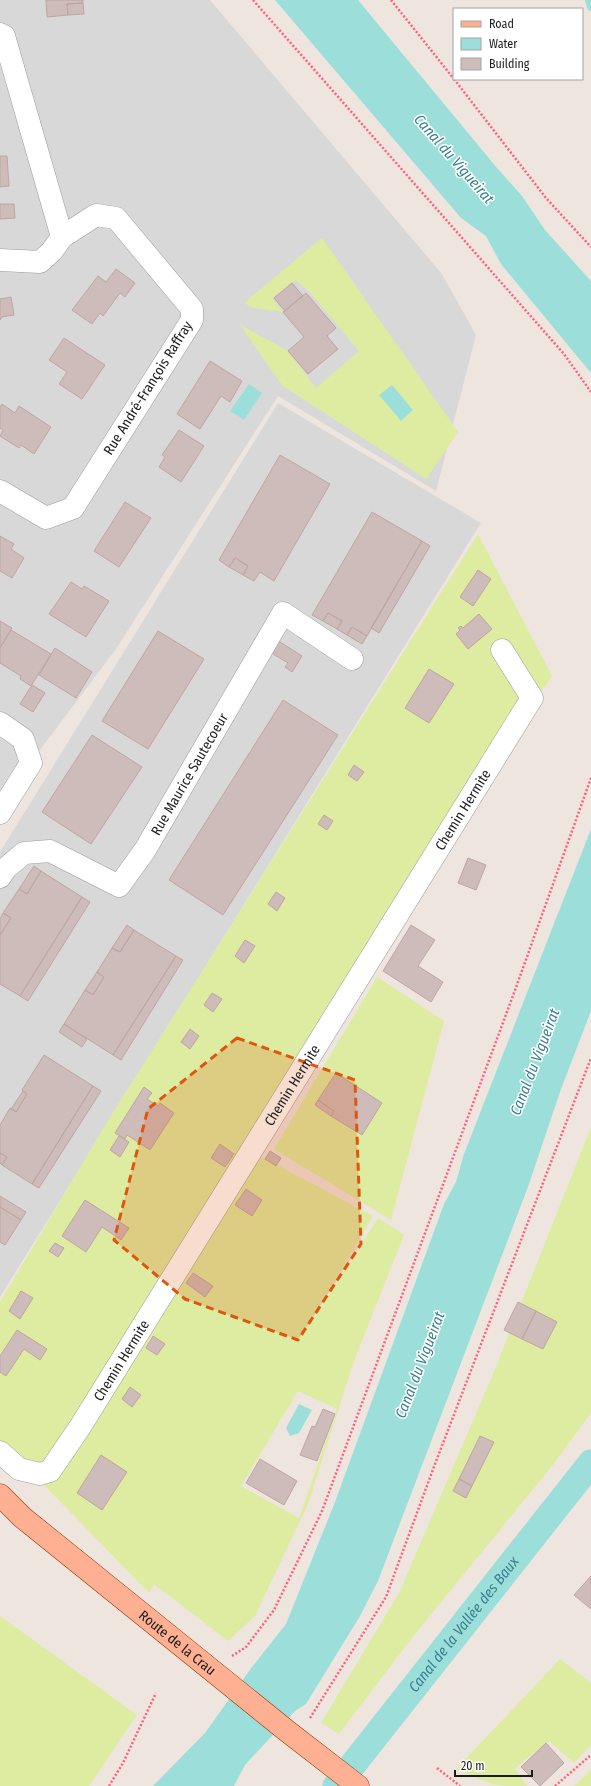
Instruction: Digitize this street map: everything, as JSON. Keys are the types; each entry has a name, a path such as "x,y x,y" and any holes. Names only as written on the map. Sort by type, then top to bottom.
{"main road":[{"name":"Route de la Crau","path":"0,1495 22,1517 358,1786"}],"street":[{"path":"0,34 4,36 62,237"},
{"name":"Rue André-François Raffray","path":"0,260 40,262 52,252 62,237 96,216 116,218 192,309 192,320 73,508 46,518 0,491"},
{"name":"Rue Maurice Sautecoeur","path":"0,877 6,868 24,853 50,851 119,886 145,850 283,613 352,659"},
{"name":"Chemin Hermite","path":"0,1452 19,1469 40,1474 50,1471 84,1420 532,698 502,650"},
{"path":"0,723 23,739 31,763 0,813"}],"path":[{"path":"253,0 564,354 591,392"},
{"path":"391,0 453,78"},
{"path":"455,80 546,198 591,247"},
{"path":"217,1674 246,1646 274,1610 322,1511 514,993 591,778"},
{"path":"295,1737 316,1710 386,1597 438,1456 591,1058"},
{"path":"109,1786 123,1763 156,1693"},
{"path":"555,1786 591,1755"},
{"path":"437,1768 460,1786"}],"highlighted area":[{"path":"237,1038 355,1080 361,1244 298,1340 185,1299 114,1240 148,1109"}],"shaded area":[{"path":"0,0 210,0 442,274 476,335 436,491 278,396 116,649 0,803"},
{"path":"278,403 481,523 0,1297 0,852"}],"green space":[{"path":"322,238 458,432 426,479 282,385 240,325 288,351 316,388 359,351 308,290 295,280 272,298 283,312 253,308 244,303"},
{"path":"478,534 552,676 447,828 251,1151 373,1216 304,1334 378,1218 404,1235 354,1361 308,1504 255,1616 228,1641 154,1584 149,1593 0,1440 0,1302 110,1117","holes":["298,1391 337,1409 299,1518 241,1486"]},
{"path":"377,977 444,1021 391,1220 274,1149"},
{"path":"591,1127 591,1413 552,1466 411,1639 339,1734 321,1723 399,1593 493,1374"},
{"path":"0,1616 137,1715 89,1786 0,1786"},
{"path":"560,1659 591,1683 591,1745 574,1763 549,1741 515,1768 527,1786 505,1786 491,1784 456,1769"},
{"path":"591,1770 591,1786 574,1786"}],"water":[{"name":"Canal du Vigueirat","path":"275,0 358,0 497,168 522,196 545,230 591,281 591,373 501,264 486,236 461,218"},
{"path":"249,384 262,393 244,420 230,411"},
{"path":"392,385 413,410 401,421 379,395"},
{"name":"Canal du Vigueirat","path":"591,829 591,1011 561,1089 528,1187 378,1581 360,1616 306,1704 295,1711 245,1765 234,1786 153,1786 205,1733 252,1667 286,1624 335,1502 444,1204 456,1182 464,1154"},
{"path":"299,1404 312,1410 299,1433 290,1436 286,1428"}],"building":[{"path":"46,0 83,0 83,3 67,4 68,15 47,17"},
{"path":"83,3 84,14 68,15 67,4"},
{"path":"0,156 7,156 9,186 0,187"},
{"path":"0,204 14,204 15,218 0,219"},
{"path":"116,269 135,283 125,297 120,293 103,316 100,313 92,324 72,310 98,276 106,282"},
{"path":"292,283 303,296 285,311 274,298"},
{"path":"306,293 336,328 327,336 338,349 308,374 288,351 304,337 283,312"},
{"path":"11,297 14,315 2,317 0,320 0,299"},
{"path":"64,338 105,365 82,399 59,384 67,372 49,360"},
{"path":"210,361 242,381 230,402 221,396 200,429 177,414"},
{"path":"2,404 15,413 19,406 51,427 34,454 21,445 19,448 0,436 3,430 0,428 0,407"},
{"path":"179,430 204,446 181,482 159,467 165,457 162,455"},
{"path":"280,455 330,484 274,581 260,572 254,581 243,575 248,566 235,558 229,567 219,560"},
{"path":"125,502 151,518 119,567 94,551"},
{"path":"372,512 422,541 367,636 352,627 347,635 337,629 342,621 328,613 323,621 312,615"},
{"path":"0,536 14,544 11,549 24,558 12,578 0,571"},
{"path":"422,541 430,546 379,633 371,628"},
{"path":"235,558 248,566 243,575 229,567"},
{"path":"478,570 491,579 473,606 460,597"},
{"path":"71,582 82,589 84,586 109,601 86,637 49,614"},
{"path":"328,613 342,621 337,629 323,621"},
{"path":"479,614 492,629 468,649 456,634 460,630 458,628 461,626 463,628"},
{"path":"0,621 12,628 0,648"},
{"path":"352,627 367,636 362,644 347,635"},
{"path":"11,630 51,654 31,686 20,679 21,676 0,663 0,648"},
{"path":"158,631 204,659 148,749 102,721"},
{"path":"277,640 302,656 292,672 285,667 288,663 270,652"},
{"path":"55,648 92,672 76,698 39,675"},
{"path":"429,669 454,684 429,723 405,708"},
{"path":"32,685 45,693 33,712 20,704"},
{"path":"283,700 338,735 223,915 169,880"},
{"path":"92,735 142,767 91,844 42,812"},
{"path":"354,765 364,772 357,781 348,775"},
{"path":"324,815 333,821 327,830 318,824"},
{"path":"468,858 486,865 476,890 458,883"},
{"path":"34,866 41,871 27,894 19,889"},
{"path":"41,871 82,897 20,996 0,984 0,935 11,918 3,913 19,889 27,894"},
{"path":"276,892 285,898 277,911 268,904"},
{"path":"82,897 90,902 28,1001 20,996"},
{"path":"3,913 11,918 0,935 0,919"},
{"path":"127,925 134,930 120,952 112,948"},
{"path":"411,925 435,940 418,966 443,982 431,1002 383,971"},
{"path":"134,930 176,956 113,1055 64,1024 85,990 93,995 104,977 97,972 112,948 120,952"},
{"path":"245,940 255,946 244,963 235,956"},
{"path":"176,956 183,960 121,1060 113,1055"},
{"path":"97,972 104,977 93,995 85,990"},
{"path":"212,993 222,999 213,1012 204,1005"},
{"path":"64,1024 87,1039 82,1047 59,1032"},
{"path":"190,1029 199,1036 190,1049 181,1042"},
{"path":"44,1055 93,1086 32,1184 2,1165 7,1157 0,1153 0,1125 10,1108 16,1112 27,1094 22,1090"},
{"path":"336,1073 382,1103 362,1135 331,1116 334,1111 318,1100"},
{"path":"93,1086 101,1091 39,1188 32,1184"},
{"path":"144,1087 152,1093 147,1099 158,1106 160,1103 174,1113 150,1150 127,1135 125,1139 115,1133"},
{"path":"23,1091 27,1094 16,1112 11,1109"},
{"path":"318,1100 334,1111 331,1116 315,1105"},
{"path":"119,1136 129,1142 120,1157 110,1150"},
{"path":"220,1144 234,1154 225,1167 211,1158"},
{"path":"270,1151 281,1158 276,1166 265,1159"},
{"path":"0,1153 7,1157 2,1165 0,1163"},
{"path":"246,1189 262,1200 252,1216 235,1205"},
{"path":"0,1196 26,1212 21,1220 0,1207"},
{"path":"85,1200 129,1228 121,1240 102,1227 86,1252 62,1236"},
{"path":"0,1207 21,1220 5,1245 0,1242"},
{"path":"55,1243 64,1248 58,1257 49,1251"},
{"path":"193,1273 213,1286 205,1297 186,1283"},
{"path":"21,1291 33,1298 20,1319 9,1311"},
{"path":"518,1302 536,1311 522,1339 504,1330"},
{"path":"536,1311 557,1322 543,1349 522,1339"},
{"path":"17,1330 47,1349 40,1360 24,1349 6,1376 0,1372 0,1356"},
{"path":"153,1336 165,1344 157,1355 146,1348"},
{"path":"130,1387 141,1395 132,1407 122,1399"},
{"path":"323,1409 335,1414 317,1461 300,1455 312,1426 315,1427"},
{"path":"480,1436 494,1442 472,1486 459,1479"},
{"path":"101,1455 127,1472 102,1510 77,1493"},
{"path":"260,1459 297,1481 284,1505 246,1483"},
{"path":"459,1479 472,1486 466,1498 453,1491"},
{"path":"591,1576 591,1609 574,1595"},
{"path":"546,1743 564,1763 540,1786 521,1767"}],"waterway":[{"path":"589,0 591,7"},
{"name":"Canal de la Vallée des Baux","path":"336,1786 591,1463"}]}
